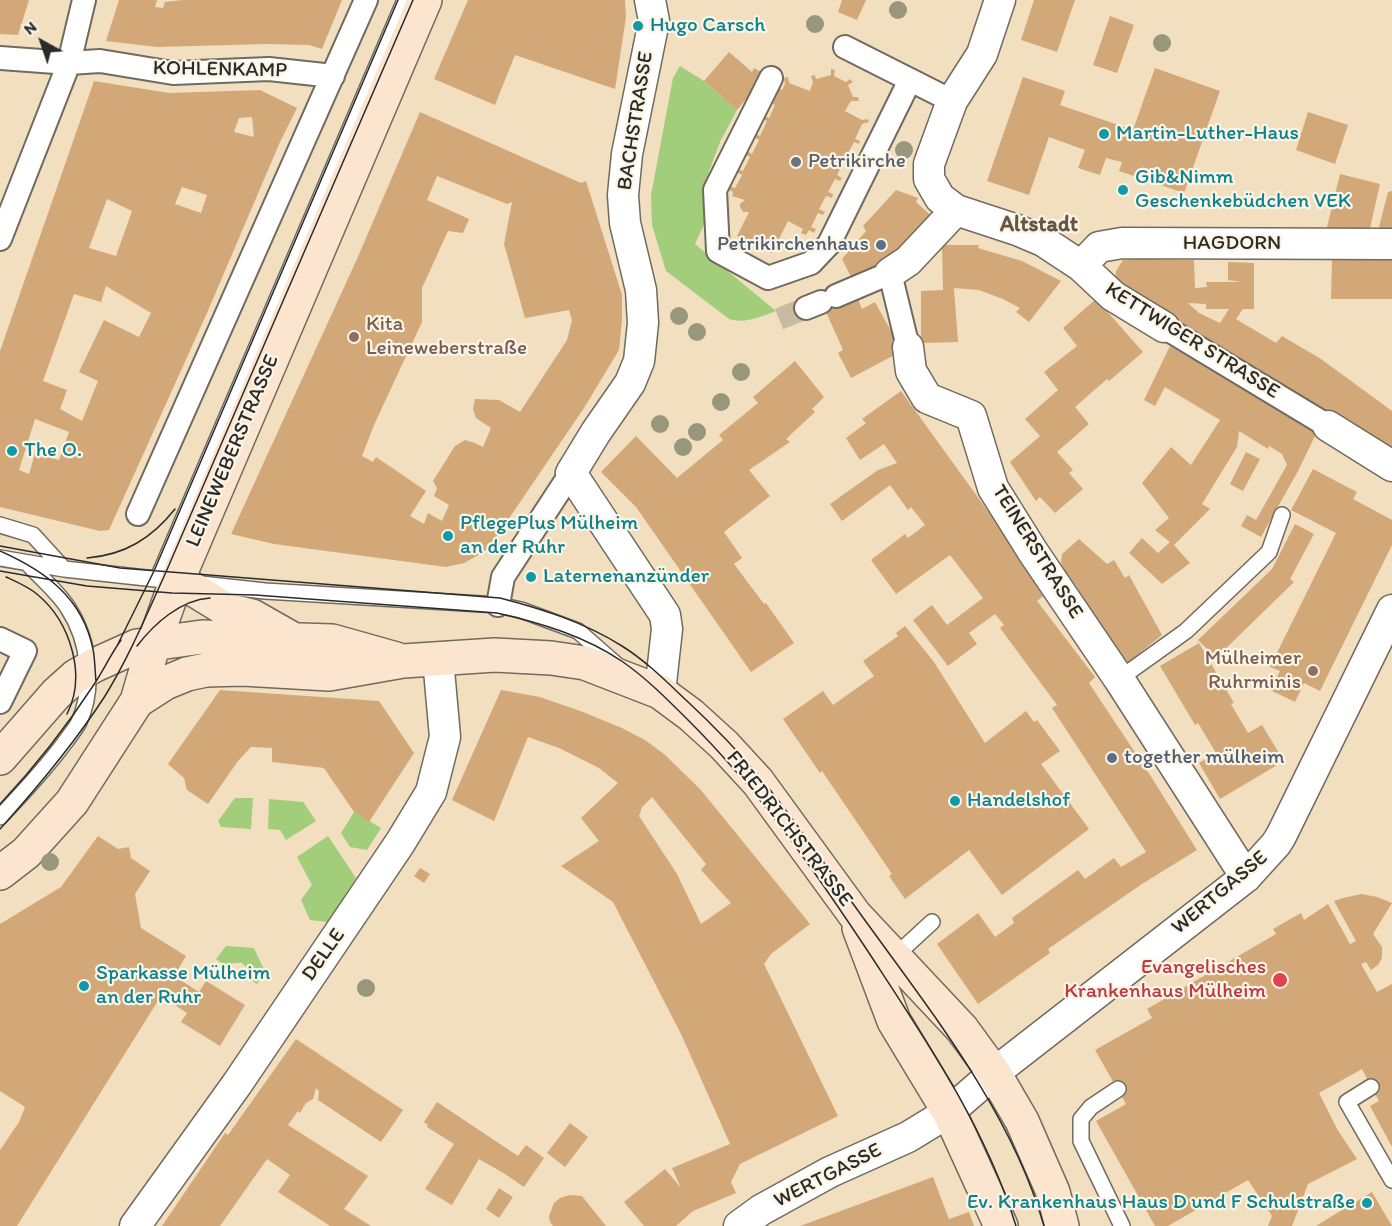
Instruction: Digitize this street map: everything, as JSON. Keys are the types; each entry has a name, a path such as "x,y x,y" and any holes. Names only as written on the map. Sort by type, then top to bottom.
{"main road":[{"name":"LEINEWEBERSTRASSE","path":"0,873 26,853 72,801 136,701 154,643 168,579 425,0"},
{"path":"168,579 227,610 252,616 294,639"},
{"path":"0,758 11,723 56,694 88,668 137,646 202,637 332,641 403,661"},
{"name":"FRIEDRICHSTRASSE","path":"403,661 495,655 550,658 585,663 646,686 707,730 758,782 855,915 962,1029 994,1073 1029,1136 1053,1192 1062,1226"},
{"path":"136,701 165,682 206,670 243,669 329,674 403,661"},
{"name":"FRIEDRICHSTRASSE","path":"855,915 865,948 894,1022 949,1112 1000,1226"}],"street":[{"path":"0,239 69,63 84,0"},
{"path":"138,514 366,0"},
{"name":"BACHSTRASSE","path":"498,605 503,578 630,383 639,362 643,323 641,290 625,223 623,195 627,154 654,21 650,0"},
{"path":"821,302 890,273 908,261 956,210 940,198 929,179 929,164 952,101 982,54 1000,0"},
{"path":"845,46 952,101"},
{"name":"KOHLENKAMP","path":"0,58 69,63 100,61 173,73 269,69 333,76"},
{"path":"771,78 715,190 718,250 768,278 811,263 829,244 910,80"},
{"name":"KETTWIGER STRASSE","path":"956,210 1043,241 1081,266 1113,296 1392,466"},
{"name":"HAGDORN","path":"1081,266 1099,247 1122,243 1392,244"},
{"name":"TEINERSTRASSE","path":"890,273 908,347 911,371 927,398 971,416 993,488 1246,877"},
{"path":"571,473 664,615 668,629 646,686"},
{"name":"WERTGASSE","path":"739,1226 761,1210 830,1172 908,1137 949,1112 994,1073 1246,877 1281,836 1392,610"},
{"path":"0,639 25,651 0,702"},
{"name":"DELLE","path":"135,1226 237,1084 400,843 431,792 445,737 438,659"}],"lane":[{"path":"168,579 405,0"},
{"path":"1119,679 1186,631 1269,552 1282,514"},
{"path":"0,525 33,535 64,569"},
{"path":"0,558 64,569 266,591 498,605 578,631 646,686"},
{"path":"0,817 35,780 79,722 86,696 88,668 85,646 68,606 28,564"},
{"path":"894,957 932,922"},
{"path":"1371,1087 1347,1102 1392,1180"},
{"path":"1118,1089 1091,1107 1082,1119 1081,1141 1122,1226"}],"green space":[{"path":"680,66 704,81 737,110 720,142 708,174 704,196 706,220 695,244 776,311 747,320 729,319 666,271 652,225 651,195 673,78"},
{"path":"235,798 253,798 251,829 221,827 218,821"},
{"path":"269,799 303,802 316,821 286,840 280,830 268,829"},
{"path":"354,812 381,828 367,850 350,847 341,833"},
{"path":"328,836 356,878 328,922 310,920 301,900 312,885 297,857"},
{"path":"226,946 254,948 265,972 257,984 245,976 247,968 242,963 233,963 229,968 216,959"}],"building":[{"path":"0,0 29,0 18,35 0,34"},
{"path":"119,0 157,0 155,7 163,8 165,2 183,0 342,0 322,49 309,45 266,44 157,47 106,41"},
{"path":"468,0 625,0 626,17 615,89 515,55 495,105 434,79"},
{"path":"842,0 866,0 857,20 838,12"},
{"path":"1034,0 1075,0 1057,52 1021,40"},
{"path":"1110,16 1134,25 1117,73 1093,65"},
{"name":"Petrikirche","path":"729,52 752,72 754,68 767,75 763,79 782,90 785,84 784,78 788,77 789,83 810,91 813,82 811,76 815,75 816,79 831,75 831,69 835,70 834,76 846,82 850,79 853,82 848,85 853,97 858,97 859,101 851,101 845,111 862,120 868,119 869,122 862,124 855,139 860,141 859,144 854,142 846,157 851,160 849,163 844,161 837,175 842,178 840,181 835,179 828,192 833,194 832,198 826,196 819,209 825,212 823,215 818,213 811,227 816,229 814,233 809,230 806,235 801,233 803,229 788,221 772,253 737,236 749,212 743,212 740,207 745,200 732,196 733,192 728,189 729,186 735,188 742,175 737,172 738,169 743,171 750,157 746,155 747,151 752,154 759,140 754,137 756,134 760,136 767,121 763,119 765,116 769,118 775,105 752,92 737,110 704,81"},
{"name":"Martin-Luther-Haus","path":"1155,68 1220,91 1184,193 1119,171 1122,162 1106,158 1100,175 1078,168 1085,150 1049,137 1029,195 987,181 1023,77 1065,91 1060,105 1133,130"},
{"path":"94,81 169,93 260,90 297,108 109,530 100,531 0,507 0,351","holes":["252,117 254,137 234,132 239,118","182,187 207,195 201,213 175,204","107,199 132,211 116,256 89,248","106,286 151,313 139,337 104,320 79,372 98,381 82,421 60,409 67,390 43,381 74,294 101,302","35,419 69,432 59,460 35,453 29,474 19,470"]},
{"path":"420,112 581,183 586,181 622,295 619,350 584,408 499,533 484,552 464,563 446,567 274,544 231,534 357,259","holes":["437,176 507,204 512,202 504,244 525,318 569,310 572,320 567,340 520,412 499,400 475,399 473,409 476,418 491,428 483,447 465,440 455,446 433,481 437,488 434,496 449,505 442,521 428,513 424,524 410,516 426,491 376,457 373,462 362,456 422,322 422,288 448,231 463,233 469,219 427,200"]},
{"path":"1308,112 1348,125 1335,164 1296,150"},
{"path":"1340,174 1380,184 1368,237 1327,227"},
{"name":"Petrikirchenhaus","path":"896,190 918,198 916,202 935,219 887,261 852,279 842,259 866,231 863,226"},
{"path":"1392,191 1392,231 1378,231 1388,192"},
{"path":"942,245 979,245 978,248 1022,261 1061,281 1029,322 1016,312 1020,308 1003,299 979,290 954,288 958,342 921,343 921,291 943,290"},
{"path":"1138,257 1158,258 1158,260 1194,260 1195,288 1207,287 1206,282 1241,282 1228,280 1228,262 1254,263 1254,309 1243,309 1236,319 1276,343 1282,336 1321,359 1392,411 1392,452 1352,426 1258,373 1115,281 1116,271 1123,260 1138,259","holes":["1188,303 1206,304 1206,309 1229,309 1220,323 1199,313"]},
{"path":"1332,258 1392,259 1392,299 1331,299"},
{"path":"833,287 840,306 858,299 862,309 875,302 902,351 851,378 838,353 843,350 818,294"},
{"path":"1096,299 1143,352 1075,407 1089,424 1057,452 1073,470 1069,473 1083,489 1055,513 1040,497 1036,501 1010,462 1040,436 1025,419 1058,390 1044,372 1077,346 1063,328"},
{"path":"803,300 809,315 783,326 776,311"},
{"path":"1170,346 1316,434 1261,537 1241,526 1247,515 1256,520 1287,465 1282,454 1269,446 1268,449 1239,431 1237,447 1202,504 1210,509 1174,545 1190,563 1162,584 1129,553 1142,538 1158,553 1170,542 1155,530 1169,518 1142,483 1171,447 1191,465 1220,420 1165,387 1155,406 1144,400"},
{"path":"795,361 824,397 812,409 815,412 786,439 790,442 749,470 770,496 724,532 742,558 734,564 764,604 766,603 794,643 751,672 636,507 601,472 636,436 677,478 723,440 719,435 758,403 753,397"},
{"path":"901,391 1047,593 1037,601 1095,677 1089,683 1197,850 1142,884 1048,949 1050,953 978,1004 937,944 978,913 995,937 1014,923 1012,918 1078,870 1085,879 1114,858 1121,867 1146,852 1052,708 1057,705 1000,628 1004,625 995,614 969,633 977,644 948,666 913,620 932,605 947,625 983,598 950,555 896,594 871,560 905,534 908,538 925,525 911,507 908,510 890,485 842,521 830,504 878,470 897,463 884,444 860,460 846,438 866,423 862,419"},
{"path":"1246,452 1260,459 1243,491 1230,484"},
{"path":"1313,469 1357,492 1353,499 1392,520 1392,545 1320,691 1304,683 1295,702 1270,690 1280,671 1270,667 1336,533 1291,510"},
{"path":"1295,524 1314,534 1290,579 1294,582 1216,658 1198,640 1272,569"},
{"path":"1079,539 1107,564 1114,560 1125,578 1129,575 1162,635 1125,665 1075,584 1071,588 1061,562 1062,554"},
{"name":"Handelshof","path":"905,626 934,662 985,743 1026,711 1034,722 1037,720 1060,751 1041,764 1089,829 1002,895 969,850 905,899 889,876 892,874 822,771 820,773 783,719 823,691 833,705 874,676 863,661 898,636 896,633"},
{"path":"1199,643 1234,703 1231,704 1248,733 1262,725 1284,761 1220,799 1199,763 1216,753 1198,723 1195,725 1160,666"},
{"path":"220,690 379,701 414,753 369,822 354,812 324,768 272,762 272,748 251,747 238,761 208,804 187,790 184,778 168,764"},
{"path":"501,690 540,697 583,712 622,728 645,740 664,754 700,789 810,924 771,954 764,964 838,1116 740,1164 731,1182 736,1193 693,1211 676,1226 644,1226 624,1202 665,1169 681,1188 672,1168 730,1144 681,1034 613,902 561,866 599,841 581,818 618,783 599,768 559,748 528,737 494,821 452,800","holes":["652,797 706,864 701,870 731,903 701,924 677,874 639,816 642,807"]},
{"name":"Sparkasse Mülheim an der Ruhr","path":"98,836 118,849 129,847 131,858 150,871 135,894 141,928 186,956 174,976 199,992 206,981 245,1005 220,1046 181,1022 187,1013 161,996 17,1226 0,1226 0,1150 19,1122 25,1107 0,1091 0,924 61,887"},
{"path":"420,868 430,874 424,883 414,876"},
{"name":"Evangelisches Krankenhaus Mülheim","path":"1362,894 1392,903 1373,934 1382,947 1382,958 1371,970 1366,962 1361,964 1377,992 1392,984 1392,1147 1370,1106 1379,1101 1362,1069 1319,1093 1337,1129 1357,1159 1308,1184 1292,1226 1268,1226 1272,1216 1248,1180 1168,1226 1155,1226 1096,1121 1126,1104 1095,1050 1152,1018 1147,1009 1276,934 1273,929 1301,913 1304,920 1328,904 1350,944 1356,941 1334,901"},
{"path":"296,1039 403,1110 381,1142 318,1100 319,1091 316,1088 313,1099 306,1103 300,1113 298,1111 288,1125 368,1176 344,1209 371,1226 330,1226 278,1192 290,1175 267,1159 220,1226 162,1226 225,1133 228,1135"},
{"path":"437,1102 518,1156 526,1145 544,1158 524,1187 479,1159 452,1205 425,1189 454,1144 427,1127 428,1125 424,1122"},
{"path":"570,1123 588,1137 565,1167 547,1153"},
{"path":"933,1177 949,1219 969,1212 974,1226 800,1226"},
{"path":"499,1188 513,1197 499,1218 486,1209"},
{"name":"Ev. Krankenhaus Haus D und F Schulstraße","path":"1372,1192 1392,1226 1316,1226 1337,1213"},
{"path":"570,1195 582,1196 606,1226 553,1226 549,1216 554,1203"}],"tunnel":[{"path":"779,319 806,308"}],"tram line":[{"path":"117,646 154,571 398,0"},
{"path":"0,829 81,731 105,696 130,651 413,0"},
{"path":"87,558 114,553 137,543 157,528 175,509"},
{"path":"0,546 120,568 500,598 562,617 608,637 622,646 656,672 717,730 775,796 800,829 939,1023 989,1101 1011,1142 1044,1226"},
{"path":"0,551 32,567 71,600 88,631 94,653 96,682"},
{"path":"0,571 87,586 172,593 255,595 497,613 530,621 578,638 623,662 672,704 739,774 786,834 830,896 873,959 954,1088 989,1155 1016,1226"},
{"path":"6,577 38,595 49,606 67,634 75,666 73,699 67,714"},
{"path":"137,646 151,630 178,608 210,598"},
{"path":"0,804 26,776 62,730 95,683 121,640"}],"place":[{"name":"Hugo Carsch","path":"638,26"},
{"name":"Martin-Luther-Haus","path":"1104,134"},
{"name":"Petrikirche","path":"796,162"},
{"name":"Gib&Nimm Geschenkebüdchen VEK","path":"1123,190"},
{"name":"Petrikirchenhaus","path":"881,245"},
{"name":"Kita Leineweberstraße","path":"354,337"},
{"name":"The O.","path":"12,451"},
{"name":"PflegePlus Mülheim an der Ruhr","path":"448,536"},
{"name":"Laternenanzünder","path":"531,577"},
{"name":"Mülheimer Ruhrminis","path":"1313,671"},
{"name":"together mülheim","path":"1112,758"},
{"name":"Handelshof","path":"955,801"},
{"name":"Evangelisches Krankenhaus Mülheim","path":"1280,980"},
{"name":"Sparkasse Mülheim an der Ruhr","path":"84,986"},
{"name":"Ev. Krankenhaus Haus D und F Schulstraße","path":"1367,1203"}],"district":[{"name":"Altstadt","path":"1039,225"}]}
